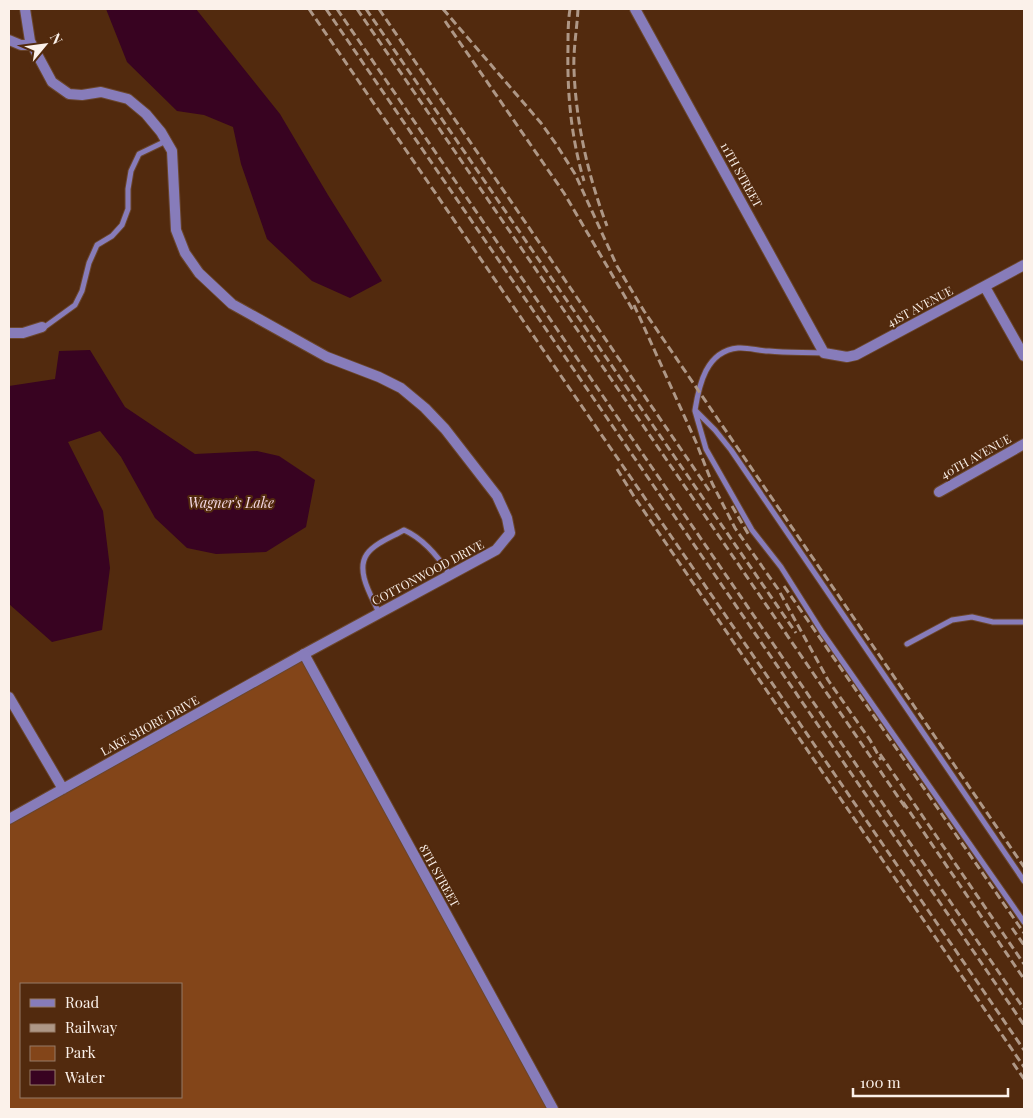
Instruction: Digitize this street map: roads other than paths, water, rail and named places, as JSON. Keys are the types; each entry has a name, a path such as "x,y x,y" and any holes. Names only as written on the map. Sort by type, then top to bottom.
{"street":[{"name":"COTTONWOOD DRIVE","path":"25,9 32,45 52,82 69,94 82,95 101,92 128,100 146,114 172,150 176,230 185,254 200,273 232,304 275,329 327,357 379,377 401,388 425,408 445,429 497,496 507,518 510,533 496,550 304,654"},
{"name":"11TH STREET","path":"638,11 824,353"},
{"path":"9,40 21,45 32,45"},
{"name":"41ST AVENUE","path":"824,353 847,357 856,355 1024,265"},
{"path":"985,287 1024,356"},
{"path":"9,333 23,333 42,327"},
{"name":"40TH AVENUE","path":"939,492 1024,444"},
{"name":"LAKE SHORE DRIVE","path":"9,819 304,654"},
{"name":"8TH STREET","path":"304,654 554,1109"},
{"path":"9,697 62,789"}],"lane":[{"path":"42,327 75,305 82,291 88,263 97,245 112,236 122,225 128,209 128,189 131,171 139,154 166,141"},
{"path":"824,353 771,352 737,348 722,353 709,363 698,391 695,410 706,449 752,530 781,567 822,632 1024,922"},
{"path":"695,410 715,430 730,450 1024,881"},
{"path":"379,613 366,585 363,563 367,554 377,545 404,530 412,534 438,557 450,575"},
{"path":"907,644 952,620 972,617 993,622 1024,622"}],"water":[{"path":"106,9 196,9 280,114 382,281 350,298 312,281 267,239 241,164 233,127 204,115 177,111 127,62"},
{"name":"Wagner's Lake","path":"90,350 125,407 195,454 257,451 279,456 315,480 306,527 266,552 216,554 187,548 155,518 121,457 100,431 68,442 103,511 110,568 102,630 52,642 9,604 9,386 55,379 59,351"}],"railway":[{"path":"309,9 1024,1050"},
{"path":"326,9 1024,1025"},
{"path":"337,9 1024,1009"},
{"path":"357,9 905,807"},
{"path":"366,9 796,633"},
{"path":"379,9 711,493"},
{"path":"443,9 541,123 556,144 575,174 617,266 644,311 1024,867"},
{"path":"570,9 568,23 569,98 576,148 584,181"},
{"path":"578,9 574,62 577,110 589,169 607,226"},
{"path":"445,21 564,193 634,312"},
{"path":"634,305 696,442 712,483 735,528 778,589 828,680 870,740 881,760"},
{"path":"617,469 1024,1067"},
{"path":"732,506 750,537"},
{"path":"784,586 1024,933"},
{"path":"880,754 1024,964"},
{"path":"903,802 1024,979"},
{"path":"1012,928 1024,945"},
{"path":"1013,1063 1024,1079"}]}
